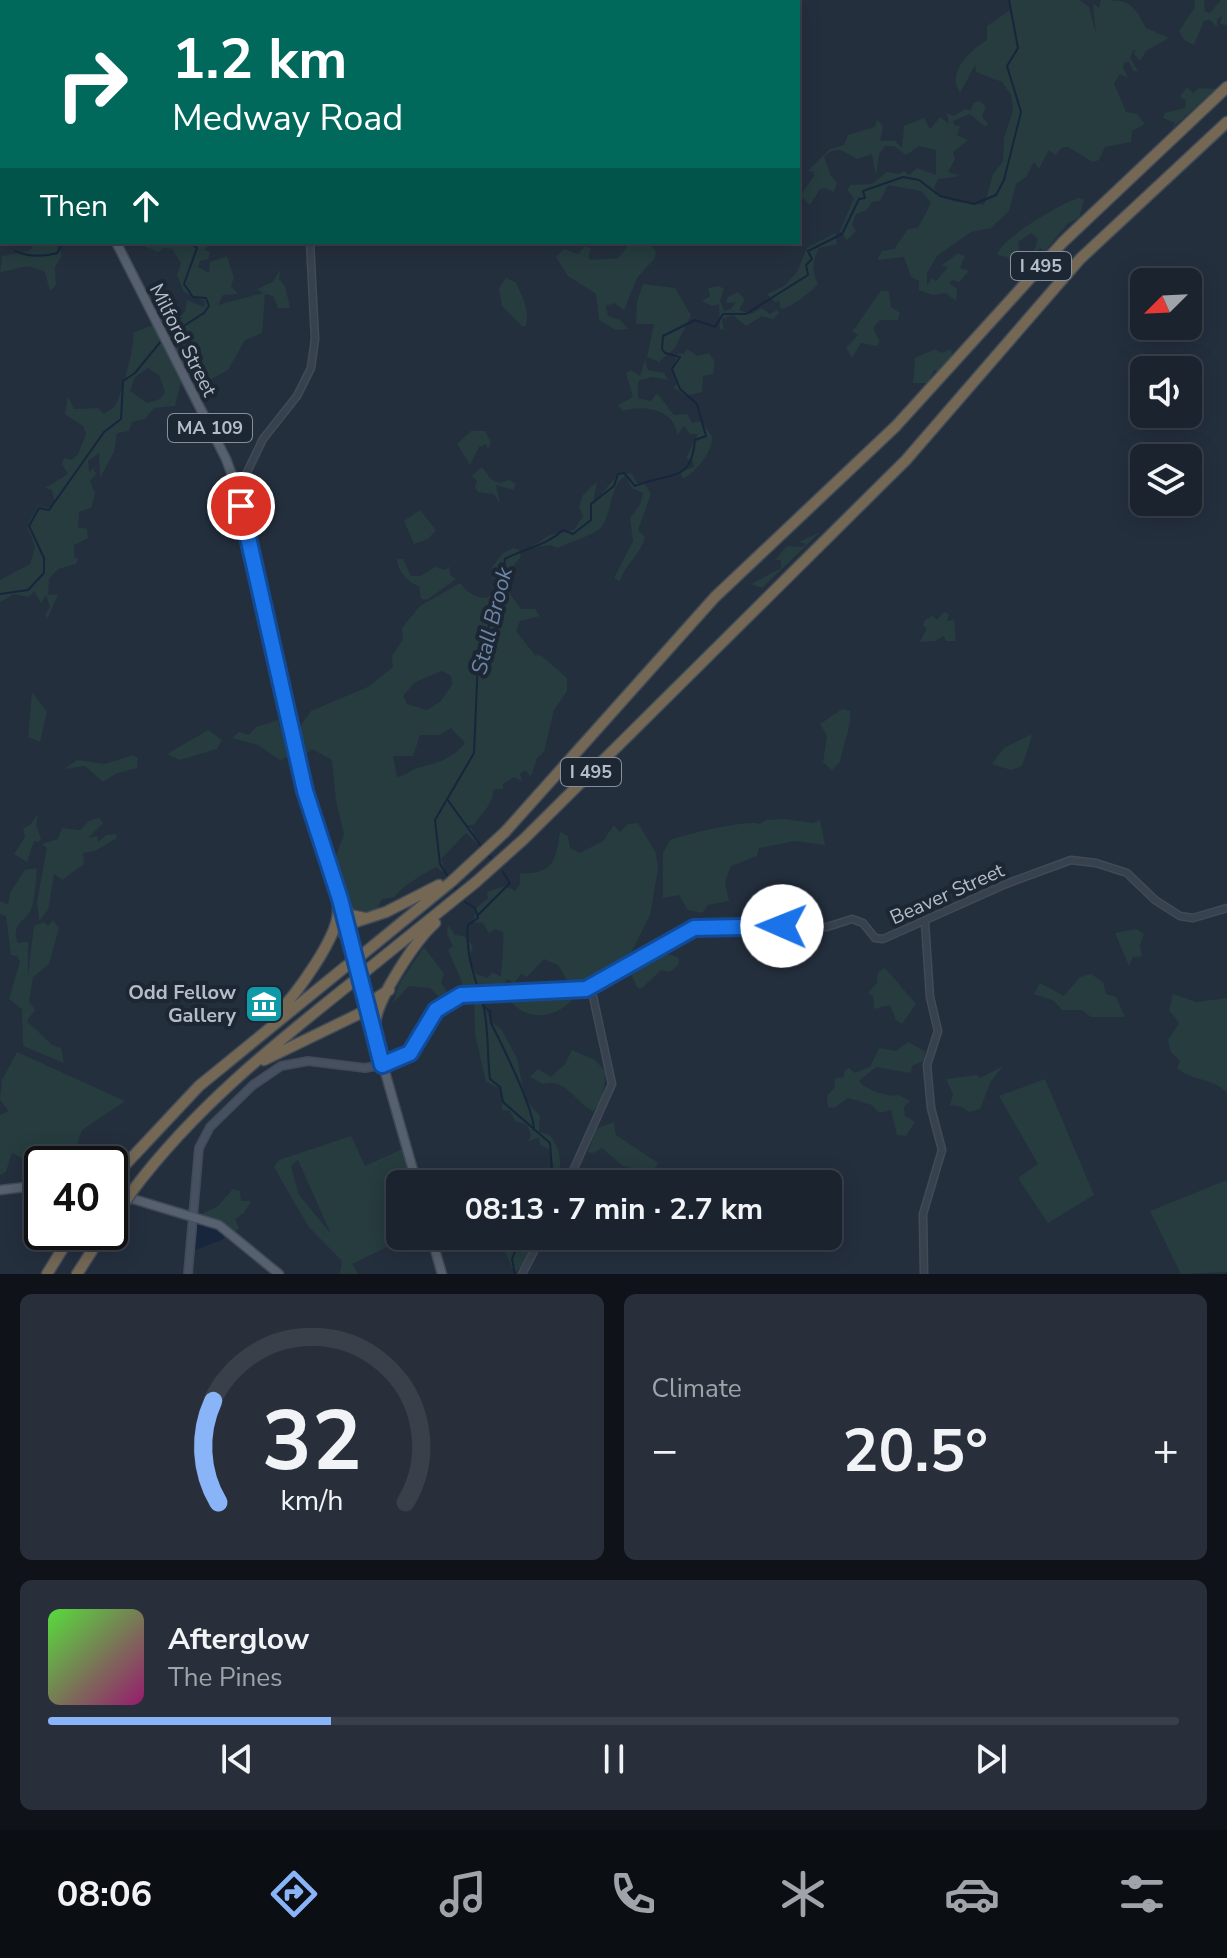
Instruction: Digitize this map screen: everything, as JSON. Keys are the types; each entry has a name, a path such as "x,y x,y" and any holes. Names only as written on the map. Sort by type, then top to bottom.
{"highway":[{"name":"I 495","path":"128,1160 171,1112 227,1062 363,954 492,845 707,605 896,426 1063,242 1227,87"},
{"name":"I 495","path":"128,1198 184,1128 214,1097 497,864 906,460 1090,249 1227,122"},
{"path":"323,947 334,937 434,889 492,845"},
{"path":"336,1022 359,1019 374,1029 376,1012 424,934 497,864"},
{"path":"339,904 352,916 375,916"},
{"path":"227,1062 291,1000 337,925 339,904"},
{"path":"214,1097 274,1053 336,1022 389,990"},
{"path":"47,1274 62,1250"},
{"path":"77,1274 92,1250"}],"main road":[{"name":"Milford Street","path":"117,244 226,459 238,491 302,778 339,904"},
{"name":"MA 109","path":"339,904 413,1170"},
{"name":"Beaver Street","path":"188,1274 201,1139 258,1081 275,1069 295,1062 363,1068 382,1065"},
{"path":"0,1190 24,1187"},
{"path":"128,1197 228,1230 279,1274"},
{"path":"435,1250 442,1274"}],"street":[{"path":"238,491 263,439 297,396 311,368 315,339 310,244"},
{"name":"Beaver Street","path":"382,1065 410,1053 441,1006 461,995 478,992 522,994 591,987 660,944 697,927 818,927 852,919 863,923 875,938 883,939 1006,884 1075,860 1127,873 1155,900 1180,916 1193,918 1227,908"},
{"path":"924,1274 923,1214 930,1179 942,1150 931,1108 927,1065 938,1029 930,997 925,922"},
{"path":"573,1170 612,1084 591,987"},
{"path":"522,1274 535,1250"}],"green space":[{"path":"1008,0 1080,0 1089,7 1096,34 1093,3 1099,8 1101,0 1125,2 1134,8 1146,28 1169,38 1146,51 1140,61 1134,54 1136,50 1133,51 1130,58 1138,71 1133,71 1129,62 1124,63 1128,78 1120,74 1114,83 1126,112 1137,114 1145,124 1132,131 1131,142 1105,147 1099,160 1093,162 1068,147 1063,147 1055,155 1049,150 1039,169 1034,162 1026,177 1016,184 1009,211 991,228 971,232 937,256 927,273 927,285 932,278 936,281 948,267 941,266 958,253 965,256 960,268 969,271 959,282 952,280 949,283 957,289 956,301 946,293 933,295 919,290 919,281 911,277 904,257 877,260 882,251 894,249 908,229 918,228 931,203 921,191 888,185 880,201 872,202 867,210 856,214 852,225 856,231 847,240 840,231 854,198 847,190 851,185 872,184 887,172 899,174 904,171 909,175 917,168 936,175 936,150 919,146 906,155 894,146 885,146 879,154 876,175 872,154 857,159 840,150 833,151 824,157 831,176 837,182 834,192 820,189 810,205 800,196 814,176 814,172 808,171 830,149 844,145 848,135 875,127 877,120 883,126 880,141 895,141 902,148 904,126 924,118 930,129 940,117 949,124 947,113 953,116 966,109 970,111 974,103 980,101 986,107 982,116 988,124 985,127 970,114 953,121 954,125 960,126 957,135 968,140 953,152 955,159 948,172 961,176 938,179 934,188 949,200 984,205 993,174 1003,161 1004,138 1013,111 1011,95 1002,82 976,72 975,65 960,93 956,77 967,56 987,40 987,26 1010,10"},
{"path":"1194,0 1204,0 1205,12 1210,13 1221,0 1227,0 1227,25 1220,24 1222,16 1217,19 1217,27 1210,20 1204,21 1194,45 1184,40 1179,31 1195,7"},
{"path":"1187,87 1193,93 1199,88 1216,89 1171,129 1175,123 1163,118 1165,113 1185,108 1186,100 1180,97"},
{"path":"1078,198 1084,199 1079,218 1068,223 1044,253 1041,248 1034,252 1038,239 1031,233 1018,242 1019,252 1011,265 1008,257 997,255 1008,240 1019,232 1045,214"},
{"path":"835,233 837,244 819,248 815,257 814,270 818,284 801,299 781,309 779,301 775,302 767,294 784,286 797,272 807,248"},
{"path":"35,244 47,244 57,246 62,255 55,267 56,285 50,291 45,272 32,267 0,272 2,256 29,251"},
{"path":"146,244 211,244 204,250 210,252 208,259 200,261 198,267 209,273 210,262 227,256 234,278 231,286 238,294 223,295 218,305 263,293 257,289 273,282 280,270 279,279 285,286 290,308 278,308 273,296 265,294 262,333 245,340 228,370 210,380 208,374 203,376 206,367 199,361 183,366 163,330 184,317 178,318 185,312 187,300 204,307 205,301 184,292 177,275 181,263 172,249 164,248 158,252 146,247"},
{"path":"629,244 649,244 656,251 655,258 637,278 624,310 614,303 606,306 608,316 620,320 628,329 616,330 599,320 596,294 568,276 556,257 564,249 578,254 585,246 591,249 588,257 591,260 618,258"},
{"path":"506,278 515,282 523,298 526,326 522,326 502,306 499,288"},
{"path":"643,284 675,288 691,315 675,348 659,362 647,357 654,324 636,324 637,302"},
{"path":"719,286 724,289 720,301 724,311 731,309 736,302 726,303 728,297 738,292 745,299 739,310 751,314 762,308 770,314 777,310 779,313 773,319 762,316 746,326 733,315 722,319 724,330 720,329 719,304 713,306 702,301 710,296 708,288"},
{"path":"881,291 889,291 891,307 900,313 898,320 880,320 873,328 879,340 878,346 861,343 852,358 846,348 858,335 852,331"},
{"path":"155,324 182,378 175,406 154,408 145,419 132,422 129,431 117,433 114,452 100,478 99,453 88,461 89,472 96,466 93,471 97,473 90,481 95,493 91,508 79,512 78,527 87,529 88,538 74,545 74,558 78,558 76,564 58,569 49,579 48,595 58,594 48,618 45,615 50,607 46,595 41,603 34,591 29,597 14,594 0,602 0,580 30,564 35,547 28,525 33,515 38,506 50,508 55,502 52,490 45,488 68,474 62,464 64,458 72,460 78,454 86,434 83,426 65,414 68,396 74,409 98,408 104,414 114,407 127,370 133,333","holes":["148,368 159,375 165,392 160,399 147,403 130,391 135,377"]},
{"path":"687,349 697,356 709,353 715,362 713,374 703,376 702,392 686,396 674,388 678,382 673,371 677,354 684,354"},
{"path":"935,349 941,353 951,349 953,357 939,372 934,370 928,383 913,383 915,358"},
{"path":"645,360 648,370 664,373 669,380 652,377 638,381 638,398 651,401 657,393 674,415 687,414 692,423 701,421 712,436 703,460 683,478 680,472 694,467 693,461 686,458 698,434 690,434 684,426 677,435 671,420 665,415 640,408 623,411 618,405 633,397 626,373 631,370 640,376"},
{"path":"471,431 485,431 491,442 488,450 486,444 479,447 470,465 457,444"},
{"path":"482,467 491,479 500,483 509,480 516,484 513,490 496,485 500,504 494,494 478,492 475,487 477,481 472,476"},
{"path":"620,472 632,474 637,483 644,483 651,494 638,530 645,537 643,543 620,581 614,578 633,541 630,518 640,505 643,493 632,488 625,476 616,486 599,529 558,548 550,545 528,549 550,535 574,530 583,516 579,507 583,495 597,481 593,504"},
{"path":"420,510 436,530 428,539 414,544 404,521"},
{"path":"820,532 762,588 751,584 781,568 781,560 775,560 787,546 802,547 806,544 799,542"},
{"path":"513,548 519,550 521,556 510,571 507,590 521,609 535,609 540,616 520,621 516,631 535,655 542,656 567,678 567,691 554,710 544,752 537,758 531,777 525,770 520,774 522,781 514,777 503,784 503,789 494,789 489,804 474,825 465,825 472,829 478,844 466,833 441,859 446,874 436,867 407,885 395,897 382,899 377,910 354,912 344,902 332,867 344,834 336,801 332,760 312,749 302,757 298,729 311,711 370,686 393,667 392,656 403,639 402,628 420,606 460,583 478,597 488,597 494,586 492,567 502,554","holes":["442,671 451,676 452,685 440,702 427,710 407,704 403,696 415,682","451,728 465,743 455,753 397,777 393,756 413,756 420,735 440,735"]},
{"path":"397,559 403,559 411,576 421,576 435,567 446,570 449,566 450,575 456,579 427,600 421,599 419,586 404,576"},
{"path":"944,612 949,614 947,621 954,620 956,641 946,641 944,636 935,641 920,642 927,628 923,626 924,621 932,616 937,620"},
{"path":"32,692 47,712 40,742 28,737"},
{"path":"842,709 850,711 850,722 840,762 832,770 823,762 827,736 820,724"},
{"path":"278,720 289,755 281,761 258,745 232,738 239,732 249,735 256,727"},
{"path":"208,730 222,740 217,749 180,760 167,754"},
{"path":"1030,735 1022,766 1011,770 992,764 1004,748"},
{"path":"133,755 138,758 137,768 115,774 103,782 85,766 64,769 77,760 105,764"},
{"path":"38,814 36,825 41,838 39,842 34,841 27,862 14,854 25,837 23,828 30,825"},
{"path":"99,818 103,823 88,838 97,836 98,842 106,835 116,834 117,838 95,851 83,853 84,864 62,880 54,874 48,910 39,921 37,902 47,848 42,844 58,839 62,828 80,830 89,821"},
{"path":"785,819 813,823 820,820 825,845 795,841 759,848 757,856 731,866 725,882 729,901 708,905 702,913 688,910 679,895 663,898 663,853 670,840 730,825"},
{"path":"638,823 656,853 658,870 650,915 633,949 620,964 584,983 570,983 558,965 544,959 527,977 521,974 514,983 507,979 504,985 459,991 462,982 448,950 453,946 447,934 448,925 455,935 464,936 473,946 469,960 476,974 487,978 493,972 501,977 503,932 495,929 489,933 483,923 473,922 476,908 488,898 487,892 505,886 515,891 520,884 520,873 540,871 551,864 560,832 568,836 570,848 580,853 603,841 614,825 620,832 628,824"},
{"path":"37,868 32,907 16,931 18,943 28,942 28,976 34,926 44,922 48,926 53,920 59,928 49,964 33,977 29,1001 35,1010 27,1021 52,1045 61,1048 64,1063 23,1046 22,1009 9,999 20,962 17,956 11,955 6,916 0,914 0,901 8,904 11,891 25,870"},
{"path":"1136,929 1144,934 1140,945 1142,956 1133,957 1129,966 1115,933"},
{"path":"667,945 664,953 678,957 679,964 670,972 661,970 641,989 637,987 627,966"},
{"path":"424,947 444,974 441,982 450,997 442,1000 430,988 409,986 393,1003 399,984"},
{"path":"885,968 916,1004 902,1024 896,1020 890,1005 874,1009 873,996 868,993 877,983 878,972"},
{"path":"1091,974 1103,982 1106,994 1116,997 1125,1017 1091,1017 1082,1010 1062,1010 1054,1001 1034,994 1040,983 1064,996 1080,977"},
{"path":"555,994 570,996 572,1000 556,1012 539,1015 522,1011 508,999"},
{"path":"1173,994 1196,1002 1227,998 1227,1093 1177,1068 1180,1061 1171,1052 1168,1040 1179,1023 1169,1010"},
{"path":"474,995 480,995 491,1022 501,1029 517,1058 525,1099 540,1116 539,1132 550,1135 557,1148 559,1170 550,1170 553,1165 549,1149 540,1145 539,1137 528,1142 531,1135 527,1125 515,1121 510,1111 502,1110 501,1089 486,1082 475,1034"},
{"path":"908,1042 925,1051 924,1061 912,1066 911,1073 876,1067 859,1081 877,1092 898,1095 910,1101 904,1107 905,1116 915,1122 906,1136 897,1135 891,1110 879,1113 872,1105 848,1098 834,1108 828,1107 827,1096 835,1087 834,1079 844,1077 844,1071 849,1068 855,1073 870,1067 879,1048 896,1051"},
{"path":"572,1050 595,1060 606,1072 602,1101 593,1111 564,1087 543,1084 530,1077 538,1069 551,1077 565,1064"},
{"path":"17,1052 125,1101 82,1130 75,1146 24,1146 24,1159 12,1153 6,1172 0,1175 0,1115 9,1111 0,1100 2,1080"},
{"path":"1003,1066 991,1081 980,1109 969,1112 950,1105 953,1094 946,1079 977,1075 980,1078"},
{"path":"1045,1079 1094,1195 1048,1223 1018,1178 1038,1164 999,1096"},
{"path":"614,1122 616,1135 658,1163 654,1170 623,1166 602,1148 588,1152 596,1129"},
{"path":"351,1136 365,1166 403,1149 409,1170 386,1170 386,1248 352,1264 358,1274 340,1274 342,1261 308,1226 274,1167 279,1160","holes":["298,1160 331,1234 299,1195 291,1166"]},
{"path":"1227,1180 1227,1272 1181,1274 1150,1211"},
{"path":"233,1189 240,1191 241,1201 251,1201 244,1213 235,1219 239,1228 236,1231 200,1215 218,1206"},
{"path":"504,1250 530,1250 525,1262 515,1273"}],"water":[{"path":"197,1223 215,1226 224,1234 224,1239 195,1250"}],"waterway":[{"name":"Stall Brook","path":"447,875 440,864 435,820 474,753 478,659 501,589 505,559 563,530 573,534 591,520 591,504 614,486 618,474 624,473 635,486 677,474 689,464 695,440 706,436 697,404 680,389 672,369 680,357 665,353 662,349 663,336 695,320 715,327 723,314 746,314 808,275 806,265 812,259 808,251 842,234 859,199 865,198 863,191 903,177 919,180 940,196 974,204 996,195 1004,180 1021,112 1007,66 1018,48 1009,0"},
{"path":"15,251 41,256 57,253 62,244"},
{"path":"168,336 204,313 209,306 206,298 193,297 184,284 197,248 192,244"},
{"path":"0,594 28,590 44,573 44,558 29,526 39,508 49,510 104,432 121,419 123,381 135,373 162,340"},
{"name":"Stall Brook","path":"447,799 481,846"},
{"name":"Stall Brook","path":"488,855 492,859"},
{"name":"Stall Brook","path":"478,915 510,883 503,872"},
{"name":"Stall Brook","path":"455,886 457,890"},
{"name":"Stall Brook","path":"465,902 475,908 478,918 468,925 468,946 485,1013 490,1079 500,1087 503,1102 550,1143 552,1170"},
{"name":"Stall Brook","path":"483,1006 490,1011 491,1023 524,1093 534,1130"},
{"name":"Stall Brook","path":"515,1274 512,1259 516,1250"}],"place":[{"name":"Odd Fellow Gallery","path":"264,1004"}],"route":[{"path":"241,506 305,791 340,899 378,1038 382,1065 398,1061 410,1053 436,1010 461,995 586,989 660,944 694,928 709,925 782,926"}]}
